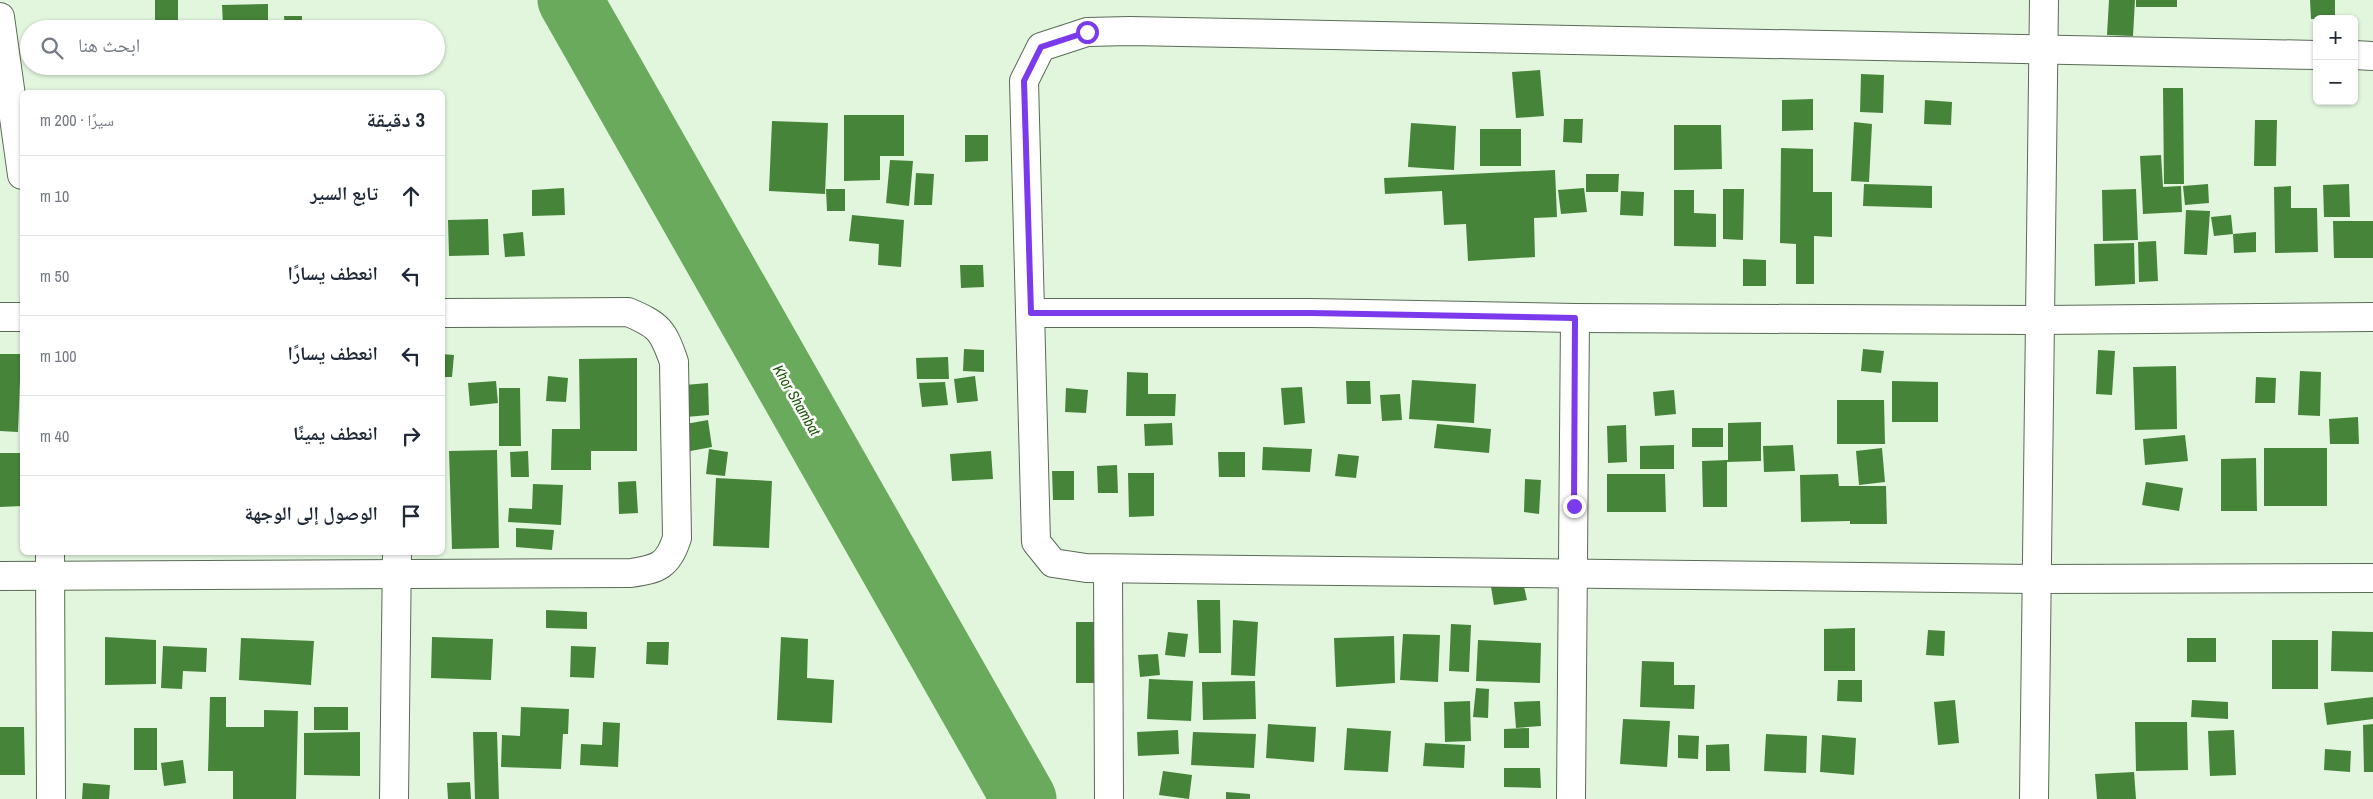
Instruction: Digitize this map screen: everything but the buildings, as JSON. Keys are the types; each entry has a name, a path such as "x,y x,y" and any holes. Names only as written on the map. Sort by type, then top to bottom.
{"street":[{"path":"2034,799 2044,0"},
{"path":"0,17 20,161"},
{"path":"2313,55 1130,31 1087,32 1041,47 1024,81 1036,542 1053,563 1086,568 1574,572 2038,579 2373,578"},
{"path":"2358,55 2373,56"},
{"path":"0,576 50,564 397,563 638,572 652,570 662,564 672,554 677,538 674,362 665,336 650,321 628,312 445,313"},
{"path":"1031,313 1311,313 1575,318 2041,320 2373,317"},
{"path":"0,317 20,317"},
{"path":"1571,799 1575,318"},
{"path":"394,799 397,563"},
{"path":"50,564 51,799"},
{"path":"1108,568 1109,799"}],"waterway":[{"name":"Khor Shambat","path":"570,0 1024,799"}],"route":[{"path":"1087,32 1041,47 1024,81 1031,313 1311,313 1575,318 1574,506"}]}
